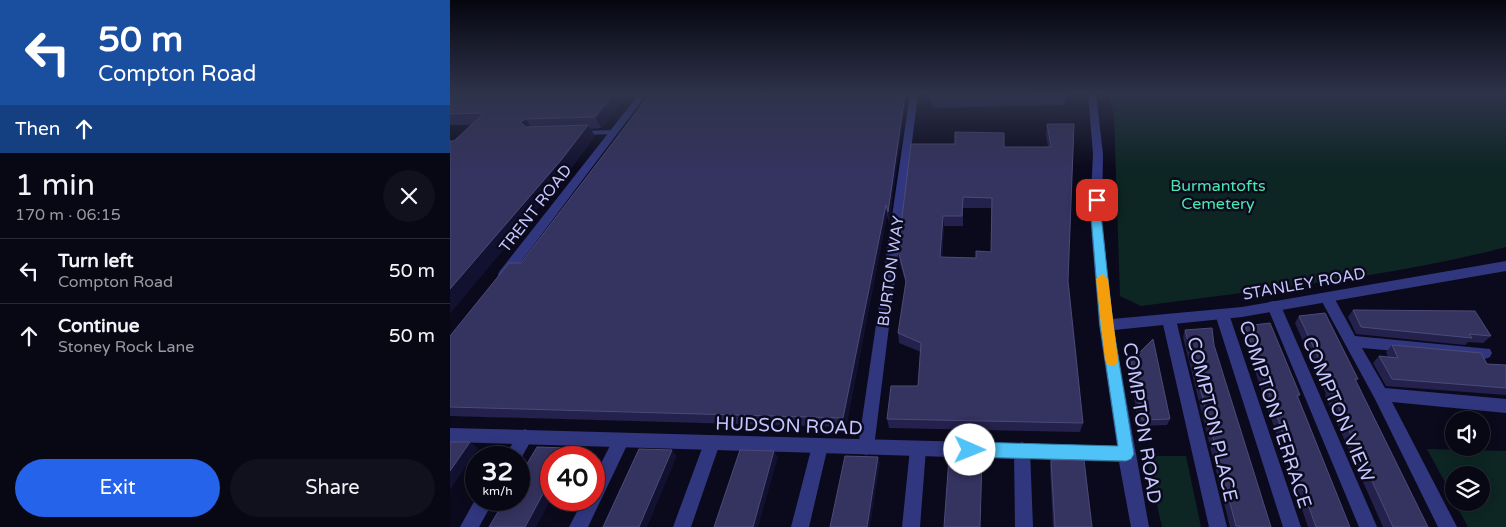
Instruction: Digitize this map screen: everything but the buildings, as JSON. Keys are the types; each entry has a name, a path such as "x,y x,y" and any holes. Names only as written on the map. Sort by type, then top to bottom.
{"street":[{"name":"TRENT ROAD","path":"499,281 624,119"},
{"name":"BURTON WAY","path":"866,447 911,119"},
{"name":"COMPTON ROAD","path":"1094,119 1098,154 1096,215 1106,325 1126,454 1140,527"},
{"name":"STANLEY ROAD","path":"1106,325 1222,314 1327,298 1506,266"},
{"path":"1327,298 1380,394 1448,527"},
{"name":"COMPTON VIEW","path":"1274,306 1368,527"},
{"name":"COMPTON TERRACE","path":"1222,314 1292,527"},
{"name":"COMPTON PLACE","path":"1169,320 1218,527"},
{"path":"1351,341 1485,353"},
{"path":"1380,394 1506,406"},
{"name":"HUDSON ROAD","path":"450,435 1126,454"},
{"path":"519,446 525,437"},
{"path":"605,474 621,441"},
{"path":"682,527 712,443"},
{"path":"800,527 820,446"},
{"path":"911,527 918,449"},
{"path":"1022,450 1024,527"},
{"path":"469,527 478,511"},
{"path":"578,527 586,511"}],"lane":[{"path":"569,133 614,132"}],"green space":[{"name":"Burmantofts Cemetery","path":"1114,119 1506,119 1506,247 1461,258 1370,275 1141,306 1120,296"},
{"path":"1427,449 1445,449 1445,456 1490,456 1490,451 1506,451 1506,527 1468,527 1459,511 1490,511 1490,466 1445,466 1445,482"},
{"path":"1146,456 1186,456 1201,527 1162,527"}],"slow traffic":[{"path":"1102,279 1106,325 1112,360"}],"route":[{"path":"970,450 1126,454 1106,325 1096,215 1097,200"}]}
